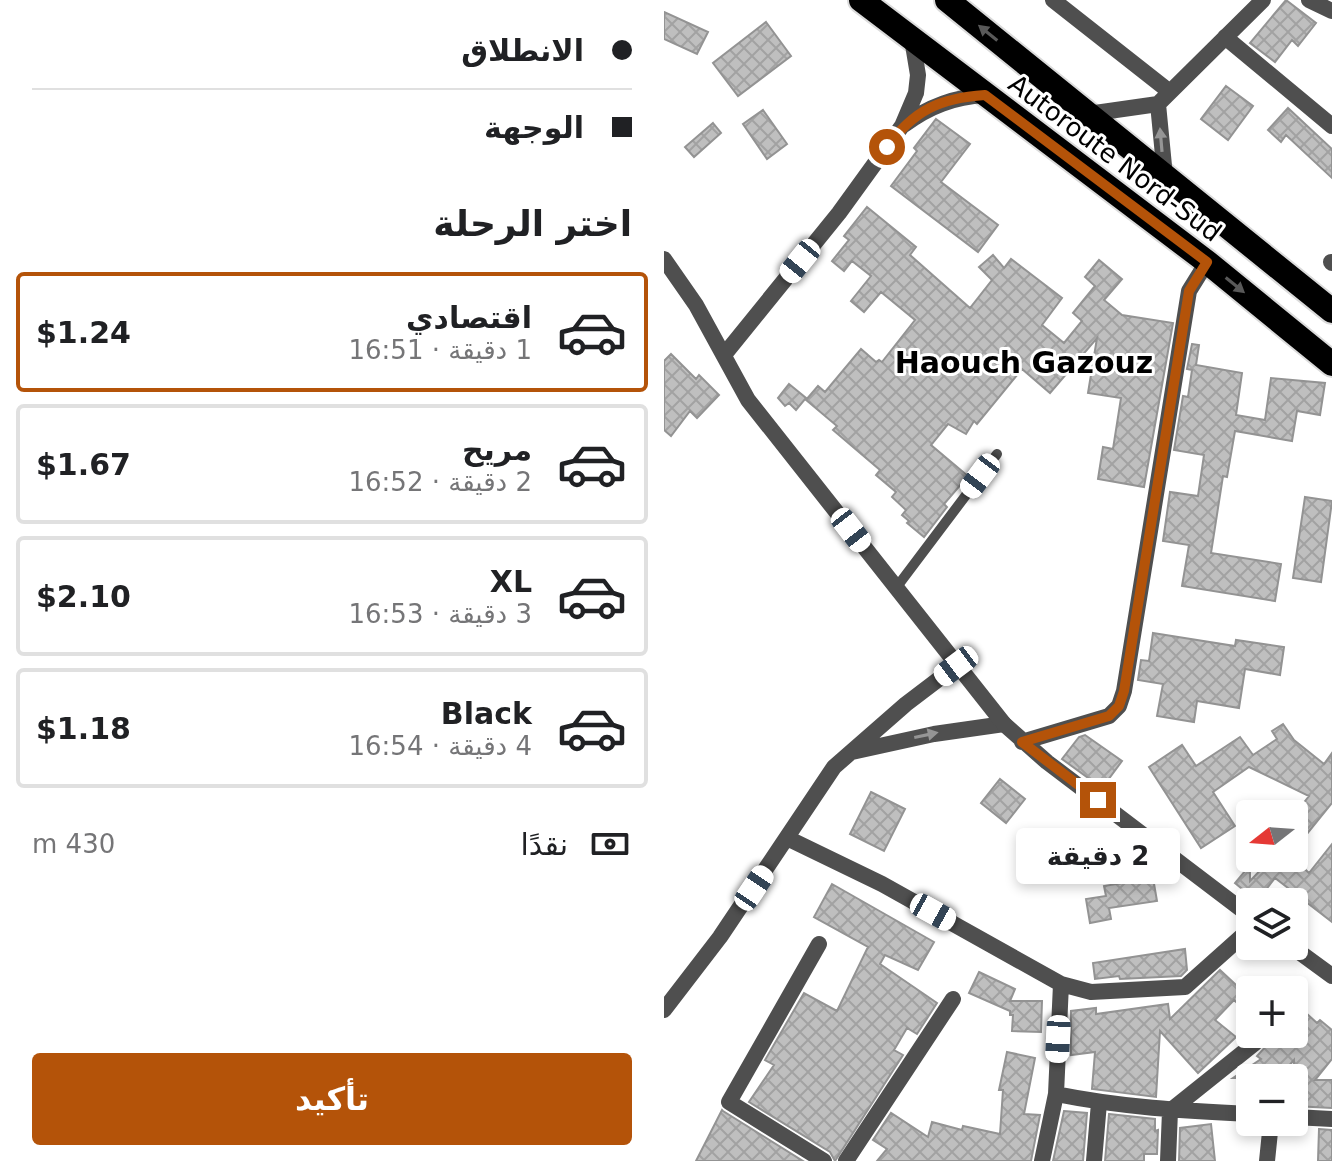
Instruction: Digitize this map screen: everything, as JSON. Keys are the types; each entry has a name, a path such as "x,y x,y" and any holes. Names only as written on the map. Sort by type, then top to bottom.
{"highway":[{"name":"Autoroute Nord-Sud","path":"861,0 1207,262 1332,364"},
{"name":"Autoroute Nord-Sud","path":"947,0 1332,311"}],"street":[{"path":"1053,0 1164,98 1165,176"},
{"path":"1088,114 1164,98 1263,0"},
{"path":"1309,0 1332,11"},
{"path":"1225,37 1332,126"},
{"path":"724,355 839,213 902,126 911,110 917,84 912,39"},
{"path":"902,126 950,100 985,95"},
{"path":"664,259 696,305 748,400 1004,724 1022,742 1236,905"},
{"path":"1022,742 1109,716 1119,706 1141,597 1189,291 1207,262"},
{"path":"664,1010 720,937 827,775 906,704 956,666"},
{"path":"850,752 934,734 1004,724"},
{"path":"787,838 882,884 1061,984 1091,992 1185,987 1236,941"},
{"path":"819,944 729,1102 824,1161"},
{"path":"1308,957 1331,973"},
{"path":"1042,1161 1056,1094 1061,984"},
{"path":"846,1161 953,999"},
{"path":"1168,1161 1170,1111 1249,1048"},
{"path":"1056,1094 1099,1103 1170,1111 1236,1113"},
{"path":"1094,1161 1099,1103"},
{"path":"1308,1118 1332,1119"},
{"path":"1267,1161 1270,1136"}],"lane":[{"path":"896,588 997,454"}],"building":[{"path":"1286,0 1316,23 1298,46 1292,40 1275,62 1250,43"},
{"path":"664,12 708,32 697,54 664,39"},
{"path":"766,22 791,56 738,96 713,63"},
{"path":"1226,86 1253,106 1228,140 1201,119"},
{"path":"1288,108 1332,149 1332,178 1286,135 1281,142 1268,130"},
{"path":"763,110 787,144 767,159 743,124"},
{"path":"936,119 970,144 941,182 998,225 978,252 891,186"},
{"path":"713,123 721,133 694,157 685,147"},
{"path":"867,207 916,247 910,255 970,308 992,280 979,267 993,255 1004,268 1011,259 1062,298 1042,325 1064,343 1082,321 1073,313 1095,286 1085,277 1099,260 1122,279 1104,300 1122,315 1173,323 1144,487 1098,479 1103,447 1113,449 1121,398 1088,393 1097,338 1050,393 1022,369 977,424 974,421 966,434 948,424 931,445 968,476 944,504 947,507 924,537 907,523 909,521 902,515 906,510 892,497 896,492 876,475 880,470 833,430 837,426 806,400 818,386 825,392 861,349 876,362 882,362 915,320 881,292 864,312 851,301 871,276 852,261 844,271 832,261 849,240 844,236"},
{"path":"1192,344 1199,345 1196,365 1242,373 1236,415 1265,420 1271,378 1325,383 1320,415 1297,411 1292,441 1235,431 1227,477 1223,476 1211,553 1281,564 1275,601 1182,586 1189,545 1163,541 1170,492 1198,496 1204,455 1174,450 1183,396 1188,397 1192,370 1187,369"},
{"path":"671,354 696,379 699,375 719,395 697,418 690,411 671,436 664,430 664,361"},
{"path":"789,384 806,398 796,410 789,403 785,406 778,398"},
{"path":"1305,497 1332,501 1321,582 1293,578"},
{"path":"1153,633 1235,646 1236,640 1284,647 1280,675 1245,669 1239,708 1197,701 1194,722 1157,716 1163,684 1138,680 1141,660 1149,661"},
{"path":"1283,724 1294,740 1324,764 1332,753 1332,803 1308,833 1306,800 1309,796 1249,767 1213,792 1235,826 1201,848 1149,767 1182,745 1196,766 1240,737 1253,755 1277,739 1272,731"},
{"path":"1085,735 1122,761 1102,788 1062,759 1079,737"},
{"path":"1000,779 1025,799 1006,823 981,803"},
{"path":"871,792 905,809 884,851 850,834"},
{"path":"1332,844 1332,922 1308,903 1308,888 1288,888 1275,878 1267,888 1241,888 1235,883 1244,872 1250,872 1250,881 1259,872 1309,873"},
{"path":"1153,878 1157,901 1109,908 1111,919 1090,923 1086,899 1106,896 1104,886"},
{"path":"832,884 934,942 918,970 885,955 880,964 937,1003 917,1034 907,1028 894,1050 903,1055 835,1161 830,1152 749,1102 774,1065 765,1060 804,993 837,1011 868,947 814,917"},
{"path":"1185,949 1187,970 1181,976 1095,979 1093,963"},
{"path":"1220,970 1236,985 1236,1002 1234,1000 1215,1020 1236,1037 1198,1073 1160,1031 1156,1097 1092,1089 1095,1052 1071,1055 1071,1011 1096,1008 1096,1014 1168,1004 1170,1019"},
{"path":"979,972 1015,989 1010,1001 1042,1001 1041,1032 1012,1031 1013,1015 1010,1011 969,993"},
{"path":"1308,1015 1317,1023 1320,1020 1332,1030 1332,1059 1315,1080 1332,1080 1332,1108 1308,1107 1308,1064 1294,1064 1294,1060 1290,1064 1254,1064 1261,1059 1257,1056 1264,1048 1308,1048"},
{"path":"1007,1052 1035,1058 1024,1114 1040,1115 1031,1161 877,1161 887,1149 873,1140 891,1113 928,1137 932,1122 962,1130 963,1126 1000,1134 1003,1090 999,1090"},
{"path":"723,1111 803,1161 696,1161"},
{"path":"1064,1111 1087,1113 1083,1161 1053,1161"},
{"path":"1109,1114 1155,1119 1157,1154 1144,1154 1144,1161 1105,1161"},
{"path":"1211,1124 1215,1161 1179,1161 1180,1128"},
{"path":"1319,1129 1332,1130 1332,1161 1318,1161"}],"district":[{"name":"Haouch Gazouz","path":"1024,362"}],"route":[{"path":"887,147 902,126 933,106 967,96 985,95 1207,262 1189,291 1141,597 1119,706 1109,716 1022,742 1098,800"}]}
